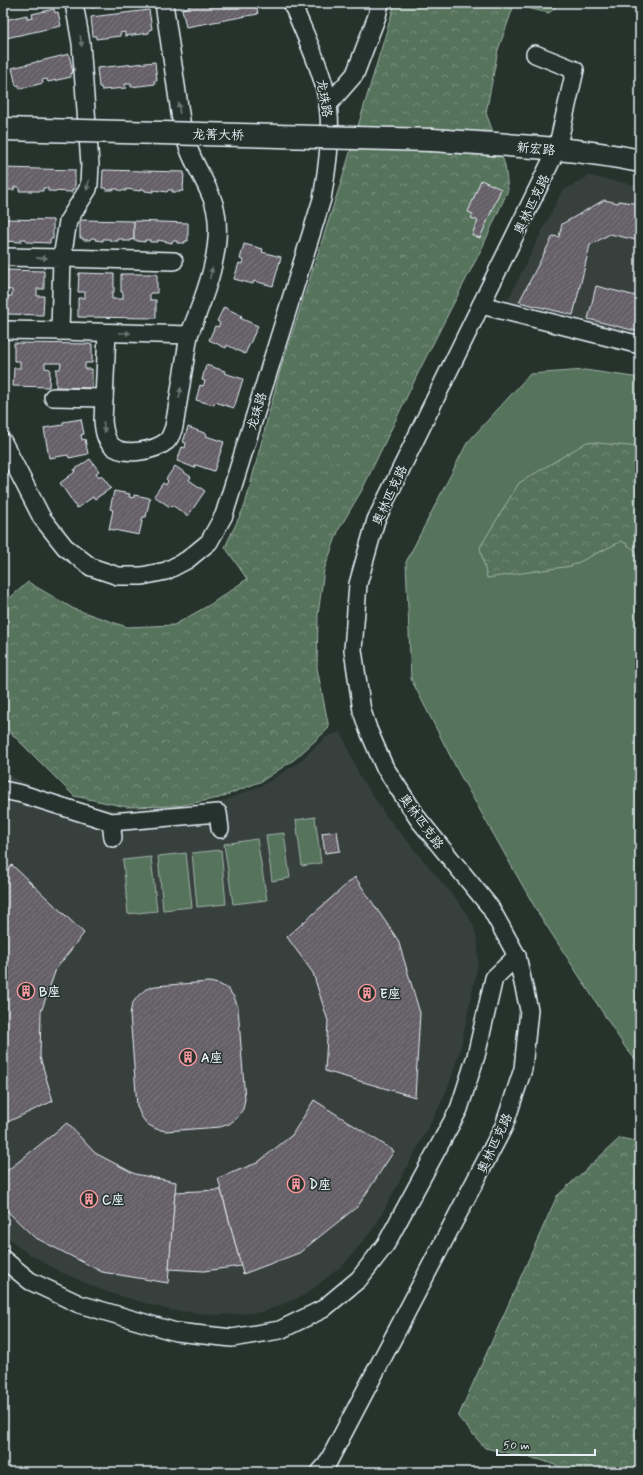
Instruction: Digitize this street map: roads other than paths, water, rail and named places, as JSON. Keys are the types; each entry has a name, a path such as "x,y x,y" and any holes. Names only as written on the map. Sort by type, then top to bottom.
{"main road":[{"name":"龙箐大桥","path":"3,129 432,140"},
{"name":"新宏路","path":"432,140 558,149 609,155 640,161"}],"street":[{"path":"60,332 62,258 68,221 85,195 89,184 82,157 81,43 74,3"},
{"path":"107,333 104,432 107,440 118,450 134,452 151,449 167,441 172,434 190,335 210,278 215,255 217,233 217,218 214,204 186,143 182,127 164,3"},
{"name":"龙珠路","path":"3,442 42,518 65,547 91,567 118,576 142,576 166,571 187,560 209,542 224,515 322,199 328,165 328,105 320,71 292,3"},
{"path":"328,105 355,74 377,16 380,3"},
{"name":"奥林匹克路","path":"320,1472 327,1464 504,1126 523,1069 528,1010 517,956 490,907 419,820 384,766 362,711 353,650 358,584 376,520 558,149 575,70 535,54"},
{"path":"3,257 174,261"},
{"path":"481,305 640,345"},
{"path":"4,330 190,335"},
{"path":"53,397 104,398"},
{"path":"3,790 22,794 112,830 218,813 220,829"},
{"path":"3,1259 30,1280 79,1304 176,1332 232,1338 280,1330 323,1309 359,1279 386,1244 459,1109 476,1056 494,978 517,956"}],"place":[{"name":"B座","path":"26,991"},
{"name":"E座","path":"367,993"},
{"name":"A座","path":"188,1057"},
{"name":"D座","path":"296,1184"},
{"name":"C座","path":"89,1199"}]}
